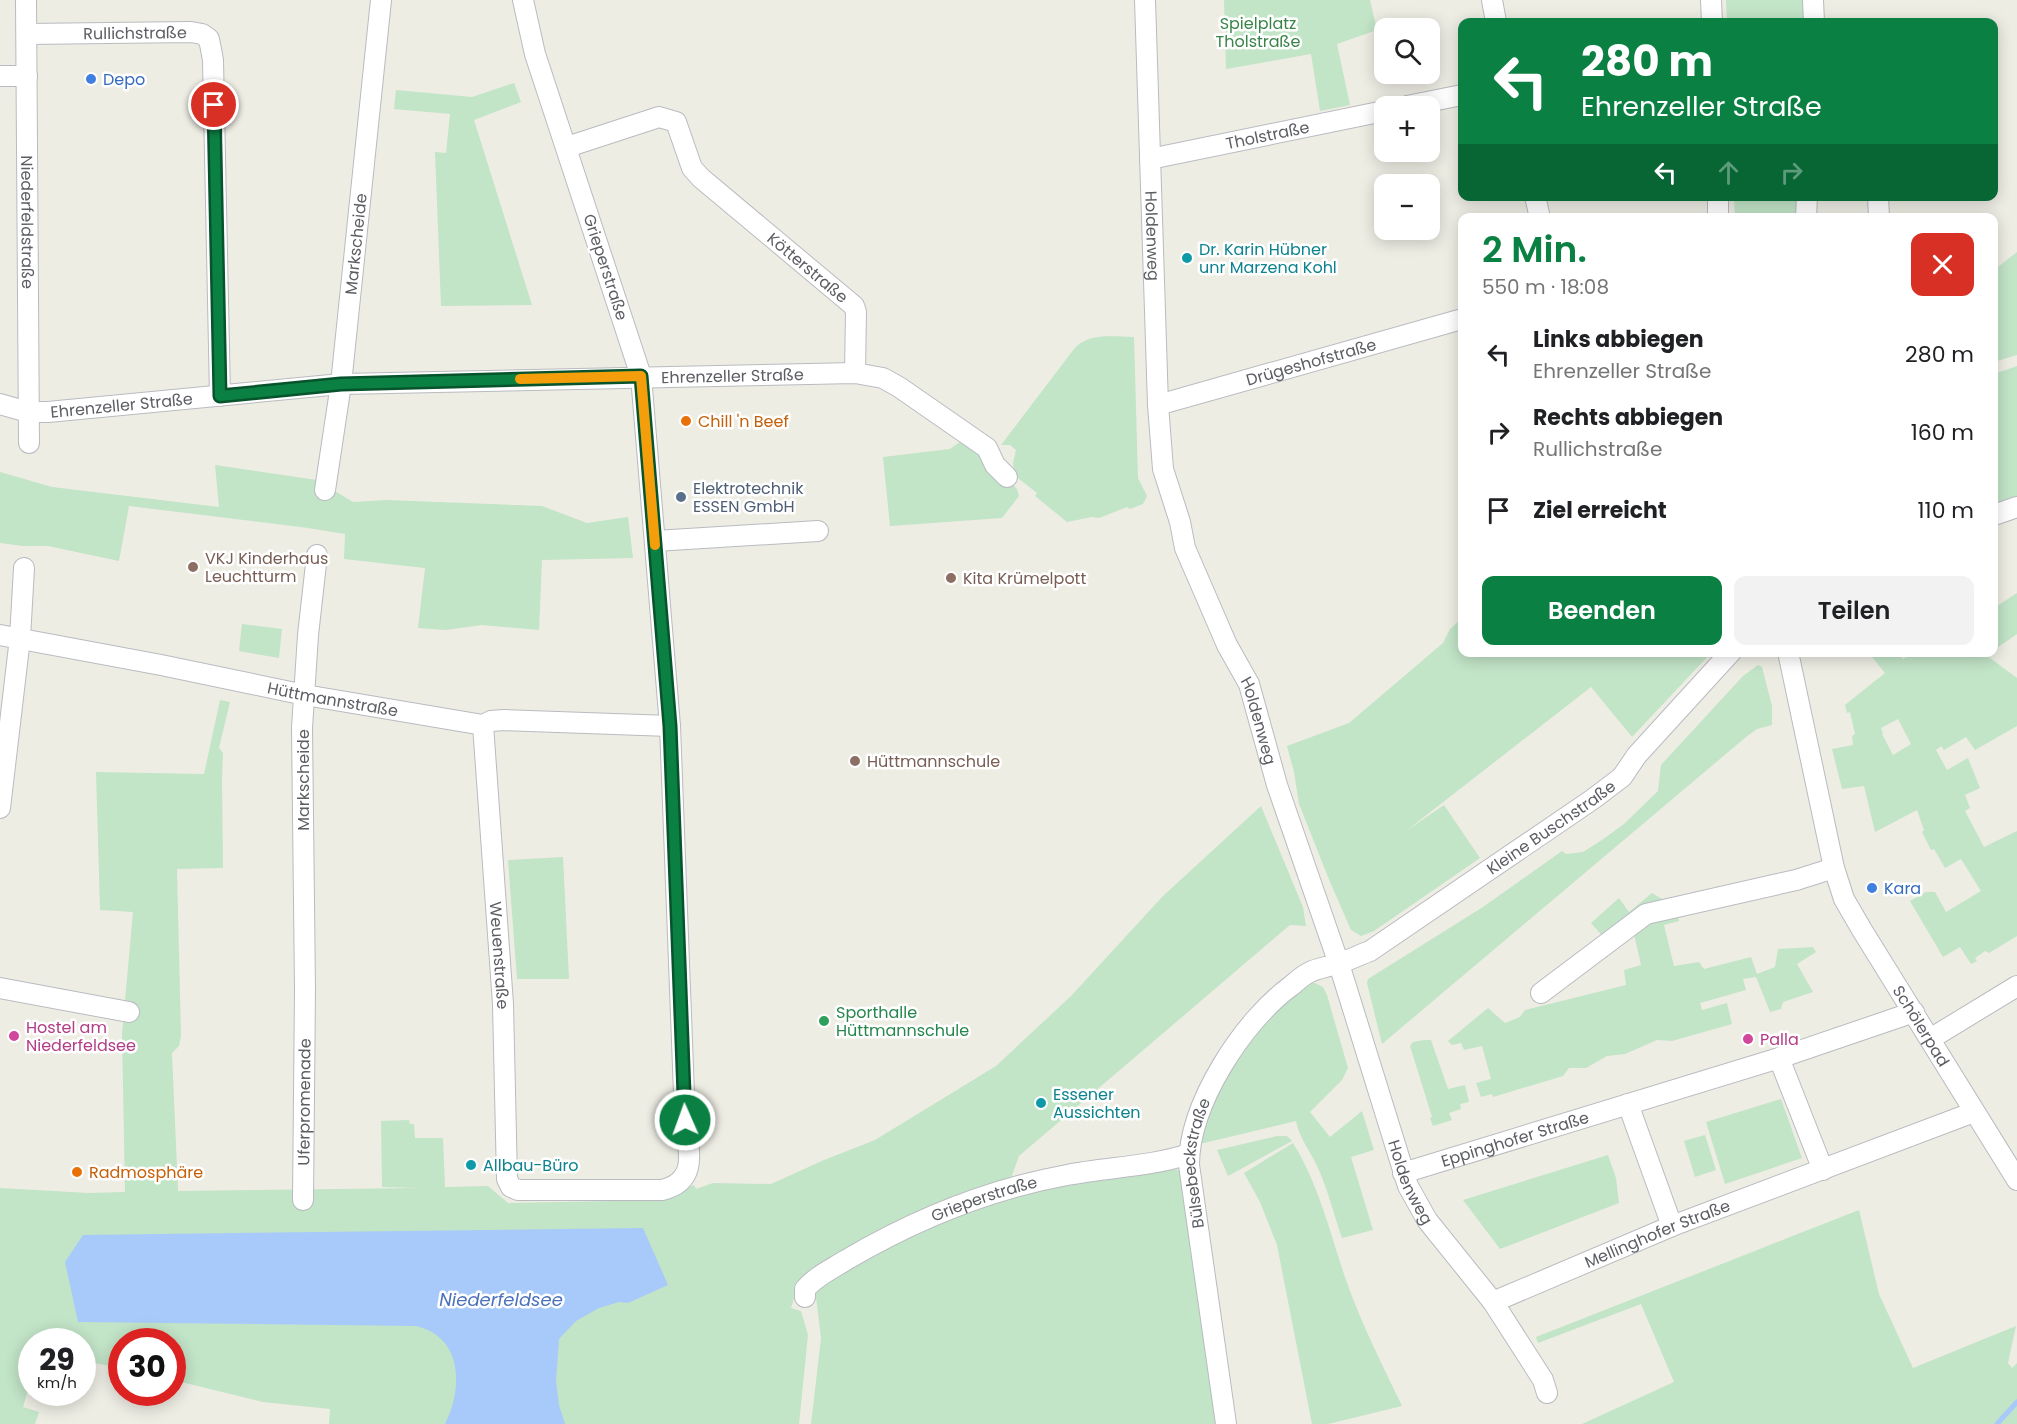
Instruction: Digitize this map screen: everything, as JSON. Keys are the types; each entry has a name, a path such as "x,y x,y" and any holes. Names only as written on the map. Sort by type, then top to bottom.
{"street":[{"name":"Niederfeldstraße","path":"26,0 29,443"},
{"name":"Markscheide","path":"325,490 341,384 369,97 381,0"},
{"name":"Grieperstraße","path":"523,0 535,54 641,376 670,726 685,1120 690,1167 684,1178 672,1187"},
{"name":"Holdenweg","path":"1145,0 1158,405 1163,469 1180,522 1185,548 1227,645 1249,684 1277,785 1339,964 1403,1173 1415,1203 1426,1220 1493,1302 1543,1380 1547,1393"},
{"path":"1492,0 1495,18"},
{"path":"1711,0 1712,18"},
{"path":"1813,0 1814,18"},
{"name":"Rullichstraße","path":"27,34 190,32 202,34 208,39 213,60 220,396"},
{"path":"0,76 27,76"},
{"path":"1440,99 1458,96"},
{"name":"Tholstraße","path":"1150,159 1374,113"},
{"name":"Kötterstraße","path":"567,147 659,117 676,122 692,168 701,178 854,306 856,312 855,373"},
{"name":"Drügeshofstraße","path":"1158,405 1458,320"},
{"name":"Ehrenzeller Straße","path":"0,404 28,412 341,384 855,373"},
{"path":"855,373 883,378 899,387 987,448 995,465 1007,477"},
{"path":"1998,514 2017,507"},
{"path":"654,541 818,531"},
{"name":"Markscheide","path":"304,1005 302,728 308,635 317,555"},
{"path":"0,808 20,638 24,568"},
{"name":"Hüttmannstraße","path":"0,635 304,695 483,725 490,721 504,720 670,726"},
{"name":"Kleine Buschstraße","path":"1339,964 1370,951 1622,777 1637,755 1726,657"},
{"name":"Schölerpad","path":"1789,657 1834,868 1851,912 2017,1180"},
{"name":"Weuenstraße","path":"483,725 503,1004 507,1179 511,1187 518,1190 662,1190 672,1187"},
{"path":"1541,993 1646,914 1796,880 1834,868"},
{"name":"Bülsebeckstraße","path":"1226,1424 1189,1173 1189,1144 1215,1077 1254,1021 1280,994 1309,972 1339,964"},
{"path":"1930,1039 2017,986"},
{"path":"0,988 129,1012"},
{"name":"Uferpromenade","path":"303,1200 304,1005"},
{"name":"Eppinghofer Straße","path":"1403,1173 1779,1058 1914,1012"},
{"path":"1779,1058 1823,1170"},
{"path":"1628,1104 1672,1226"},
{"name":"Mellinghofer Straße","path":"1493,1302 1672,1226 1974,1112"},
{"name":"Grieperstraße","path":"805,1297 805,1289 813,1280 856,1254 887,1237 970,1202 1067,1175 1164,1162 1189,1154"}],"green space":[{"name":"Spielplatz Tholstraße","path":"1224,0 1370,0 1374,18 1374,31 1337,44 1350,105 1320,111 1311,54 1226,69"},
{"path":"1726,0 1803,0 1804,18 1727,18"},
{"path":"514,83 521,102 474,120 532,305 441,306 435,152 446,153 450,114 394,109 396,90 472,97"},
{"path":"1734,201 1799,201 1799,213 1735,213"},
{"path":"2017,252 2017,355 1998,361 1998,267"},
{"path":"1134,337 1138,478 1147,496 1143,504 1130,509 1127,507 1099,518 1092,517 1067,522 1014,475 1013,463 1016,450 1010,445 1001,445 1080,344 1094,338"},
{"path":"2017,366 2017,498 1998,505 1998,373"},
{"path":"967,437 1017,489 1019,496 1002,518 890,526 883,457 950,449"},
{"path":"215,465 317,480 353,502 387,500 542,506 587,523 628,517 633,558 542,560 539,630 482,625 446,630 418,628 425,568 344,559 345,534 129,506 119,561 48,546 0,543 0,472 52,487 219,507"},
{"path":"2017,593 2017,634 1998,647 1998,605"},
{"path":"1458,622 1458,657 1707,657 1632,737 1591,687 1406,831 1444,805 1480,858 1374,931 1361,936 1351,930 1299,804 1287,746 1349,723 1443,643 1450,629"},
{"path":"242,624 282,629 279,658 239,651"},
{"path":"1872,657 1901,657 1903,659 1907,657 1989,657 2017,678 2017,726 1975,750 1966,737 1944,750 1941,746 1936,750 1947,770 1968,758 1980,788 1965,795 1970,808 1965,811 1984,847 2017,831 2017,936 1989,953 1985,951 1975,958 1977,961 1971,964 1960,947 1943,957 1910,901 1926,892 1935,892 1946,912 1981,891 1961,859 1945,868 1934,849 1931,850 1922,832 1924,830 1917,810 1875,832 1864,786 1842,789 1832,749 1853,745 1852,736 1855,734 1850,712 1847,713 1845,705 1885,673","holes":["1898,719 1911,744 1893,755 1881,728"]},
{"path":"1758,665 1762,667 1772,706 1772,725 1757,729 1746,737 1382,1044 1367,983 1368,979 1483,907 1562,851 1566,854 1583,852 1624,824 1658,791 1661,765 1743,676"},
{"path":"220,700 230,702 219,748 223,753 223,868 177,869 181,1036 179,1046 172,1053 178,1191 418,1188 382,1187 381,1121 409,1120 410,1124 414,1124 415,1138 443,1138 445,1187 488,1186 508,1203 664,1200 681,1194 680,1191 694,1185 696,1189 713,1183 771,1184 875,1140 996,1066 1071,996 1163,896 1261,806 1303,907 1306,926 1290,925 1019,1156 1010,1181 798,1286 791,1308 801,1311 808,1335 799,1424 329,1424 330,1409 263,1402 186,1383 186,1328 108,1328 108,1366 96,1363 96,1328 18,1328 18,1406 39,1412 35,1424 0,1424 0,1188 88,1193 125,1192 122,1034 133,912 100,910 96,772 204,774"},
{"path":"563,857 569,979 517,979 508,860"},
{"path":"1652,893 1676,907 1679,921 1664,925 1674,966 1699,962 1704,969 1751,957 1757,974 1775,967 1778,949 1813,947 1816,952 1797,964 1813,992 1783,1002 1781,1009 1770,1012 1756,977 1743,979 1746,990 1700,1003 1702,1010 1727,1003 1732,1024 1672,1041 1657,1040 1625,1054 1607,1056 1586,1068 1569,1068 1563,1076 1493,1097 1492,1094 1481,1097 1476,1083 1491,1079 1482,1046 1464,1050 1461,1043 1452,1045 1448,1041 1488,1008 1505,1023 1520,1017 1525,1010 1626,985 1624,970 1641,965 1631,921 1606,940 1591,923 1619,898 1629,912"},
{"path":"1313,982 1323,987 1327,995 1348,1068 1342,1080 1310,1112 1330,1137 1362,1111 1374,1150 1351,1157 1373,1230 1342,1238 1322,1176 1296,1121 1200,1144 1221,1086 1243,1051 1255,1034 1290,997"},
{"path":"1431,1040 1448,1089 1465,1085 1469,1102 1460,1104 1461,1109 1449,1113 1452,1120 1433,1126 1410,1046 1413,1042"},
{"path":"1781,1099 1802,1158 1725,1184 1706,1122"},
{"path":"1705,1135 1716,1170 1695,1177 1684,1141"},
{"path":"1277,1136 1287,1136 1292,1141 1228,1176 1217,1150"},
{"path":"1293,1143 1317,1192 1358,1312 1402,1406 1328,1424 1312,1424 1277,1245 1260,1202 1244,1173"},
{"path":"1608,1155 1616,1178 1619,1203 1500,1249 1463,1200"},
{"path":"1171,1169 1179,1170 1185,1176 1218,1424 811,1424 821,1338 815,1289 852,1265 942,1219 985,1203 1065,1182"},
{"path":"1859,1210 1879,1294 1913,1368 2016,1326 2008,1363 2012,1368 2017,1363 2017,1424 1582,1424 1674,1382 1641,1304 1538,1343 1536,1337"}],"water":[{"name":"Niederfeldsee","path":"643,1228 668,1285 628,1303 619,1302 599,1308 576,1321 559,1339 556,1381 559,1405 565,1424 445,1424 455,1395 455,1366 451,1352 443,1341 431,1332 416,1326 78,1322 65,1262 83,1235"}],"waterway":[{"path":"1997,1424 2017,1402"}],"slow traffic":[{"path":"520,379 641,376 655,545"}],"place":[{"name":"Depo","path":"91,79"},
{"name":"Dr. Karin Hübner unr Marzena Kohl","path":"1187,258"},
{"name":"Chill 'n Beef","path":"686,421"},
{"name":"Elektrotechnik ESSEN GmbH","path":"681,497"},
{"name":"VKJ Kinderhaus Leuchtturm","path":"193,567"},
{"name":"Kita Krümelpott","path":"951,578"},
{"name":"Hüttmannschule","path":"855,761"},
{"name":"Kara","path":"1872,888"},
{"name":"Sporthalle Hüttmannschule","path":"824,1021"},
{"name":"Hostel am Niederfeldsee","path":"14,1036"},
{"name":"Palla","path":"1748,1039"},
{"name":"Essener Aussichten","path":"1041,1103"},
{"name":"Allbau-Büro","path":"471,1165"},
{"name":"Radmosphäre","path":"77,1172"}],"route":[{"path":"214,105 220,396 341,384 641,376 670,726 685,1120"}]}
